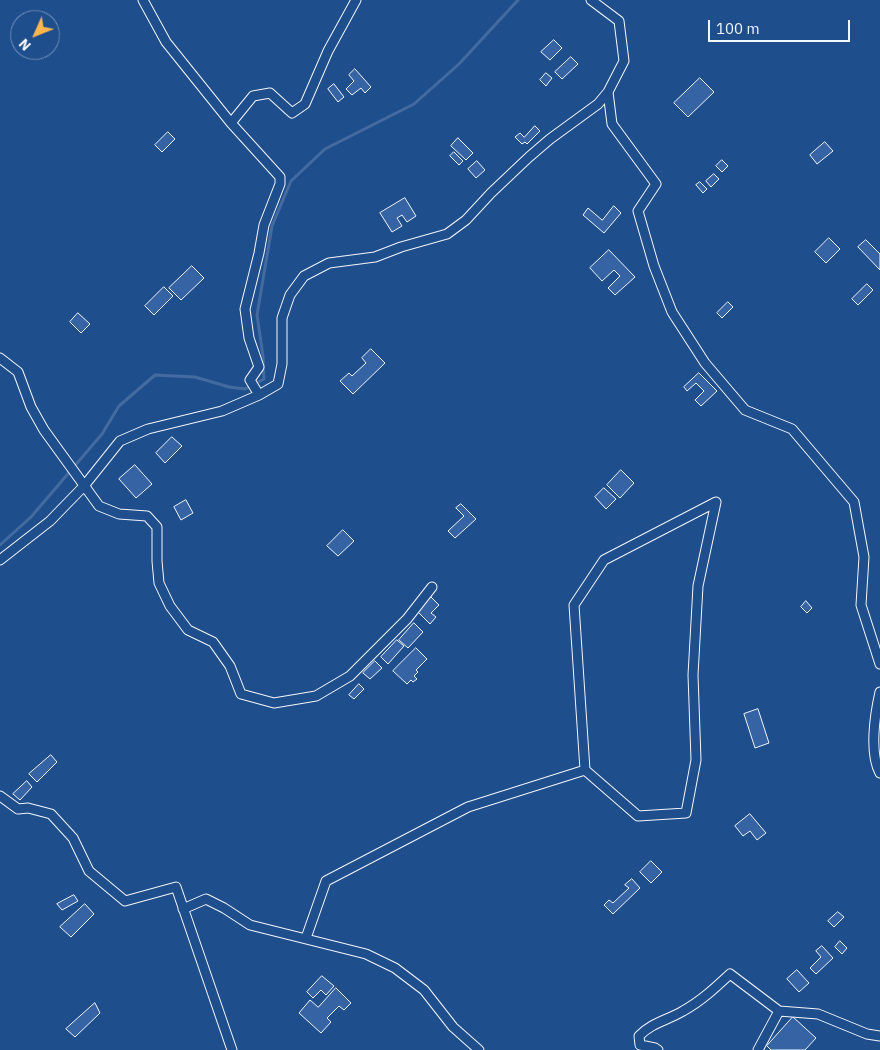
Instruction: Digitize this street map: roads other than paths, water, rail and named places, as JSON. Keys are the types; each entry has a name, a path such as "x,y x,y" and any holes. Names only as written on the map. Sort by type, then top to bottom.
{"street":[{"path":"144,0 166,42 231,123 280,177 280,184 264,225 245,309 249,338 259,367 250,380 259,395"},
{"path":"231,123 253,96 270,92 292,113 305,104 328,51 356,0"},
{"path":"0,560 50,521 84,486 120,441 148,429 222,411 259,395 278,384 282,364 282,318 290,295 304,276 329,262 375,257 447,234 466,220 491,193 550,138 598,104 608,92 624,61 619,21 591,0"},
{"path":"608,92 612,124 656,184 638,211 654,266 672,312 705,363 745,410 792,429 854,502 864,557 862,605 880,664"},
{"path":"0,358 18,372 31,407 44,430 100,506 119,514 147,516 157,527 159,583 170,606 188,630 213,642 230,666 241,694 274,703 316,696 350,676 407,620 432,587"},
{"path":"716,502 698,586 692,675 696,760 686,813 638,816 585,770 574,605 604,560 716,502"},
{"path":"880,692 874,719 876,766 880,773"},
{"path":"306,938 326,881 468,807 585,770"},
{"path":"0,796 18,809 28,808 51,814 72,838 89,871 125,901 176,886 232,1050"},
{"path":"184,909 206,899 250,925 279,934 306,938 366,954 395,968 424,990 453,1026 479,1050"},
{"path":"658,1050 640,1045 639,1036 646,1028 683,1011 704,998 730,974 779,1011 818,1014 867,1034 880,1036"},
{"path":"758,1050 779,1011"}],"waterway":[{"path":"0,545 31,517 102,434 119,406 155,375 195,377 229,387 245,389 264,379 263,356 257,315 272,226 291,181 325,149 414,104 459,64 518,0"}]}
